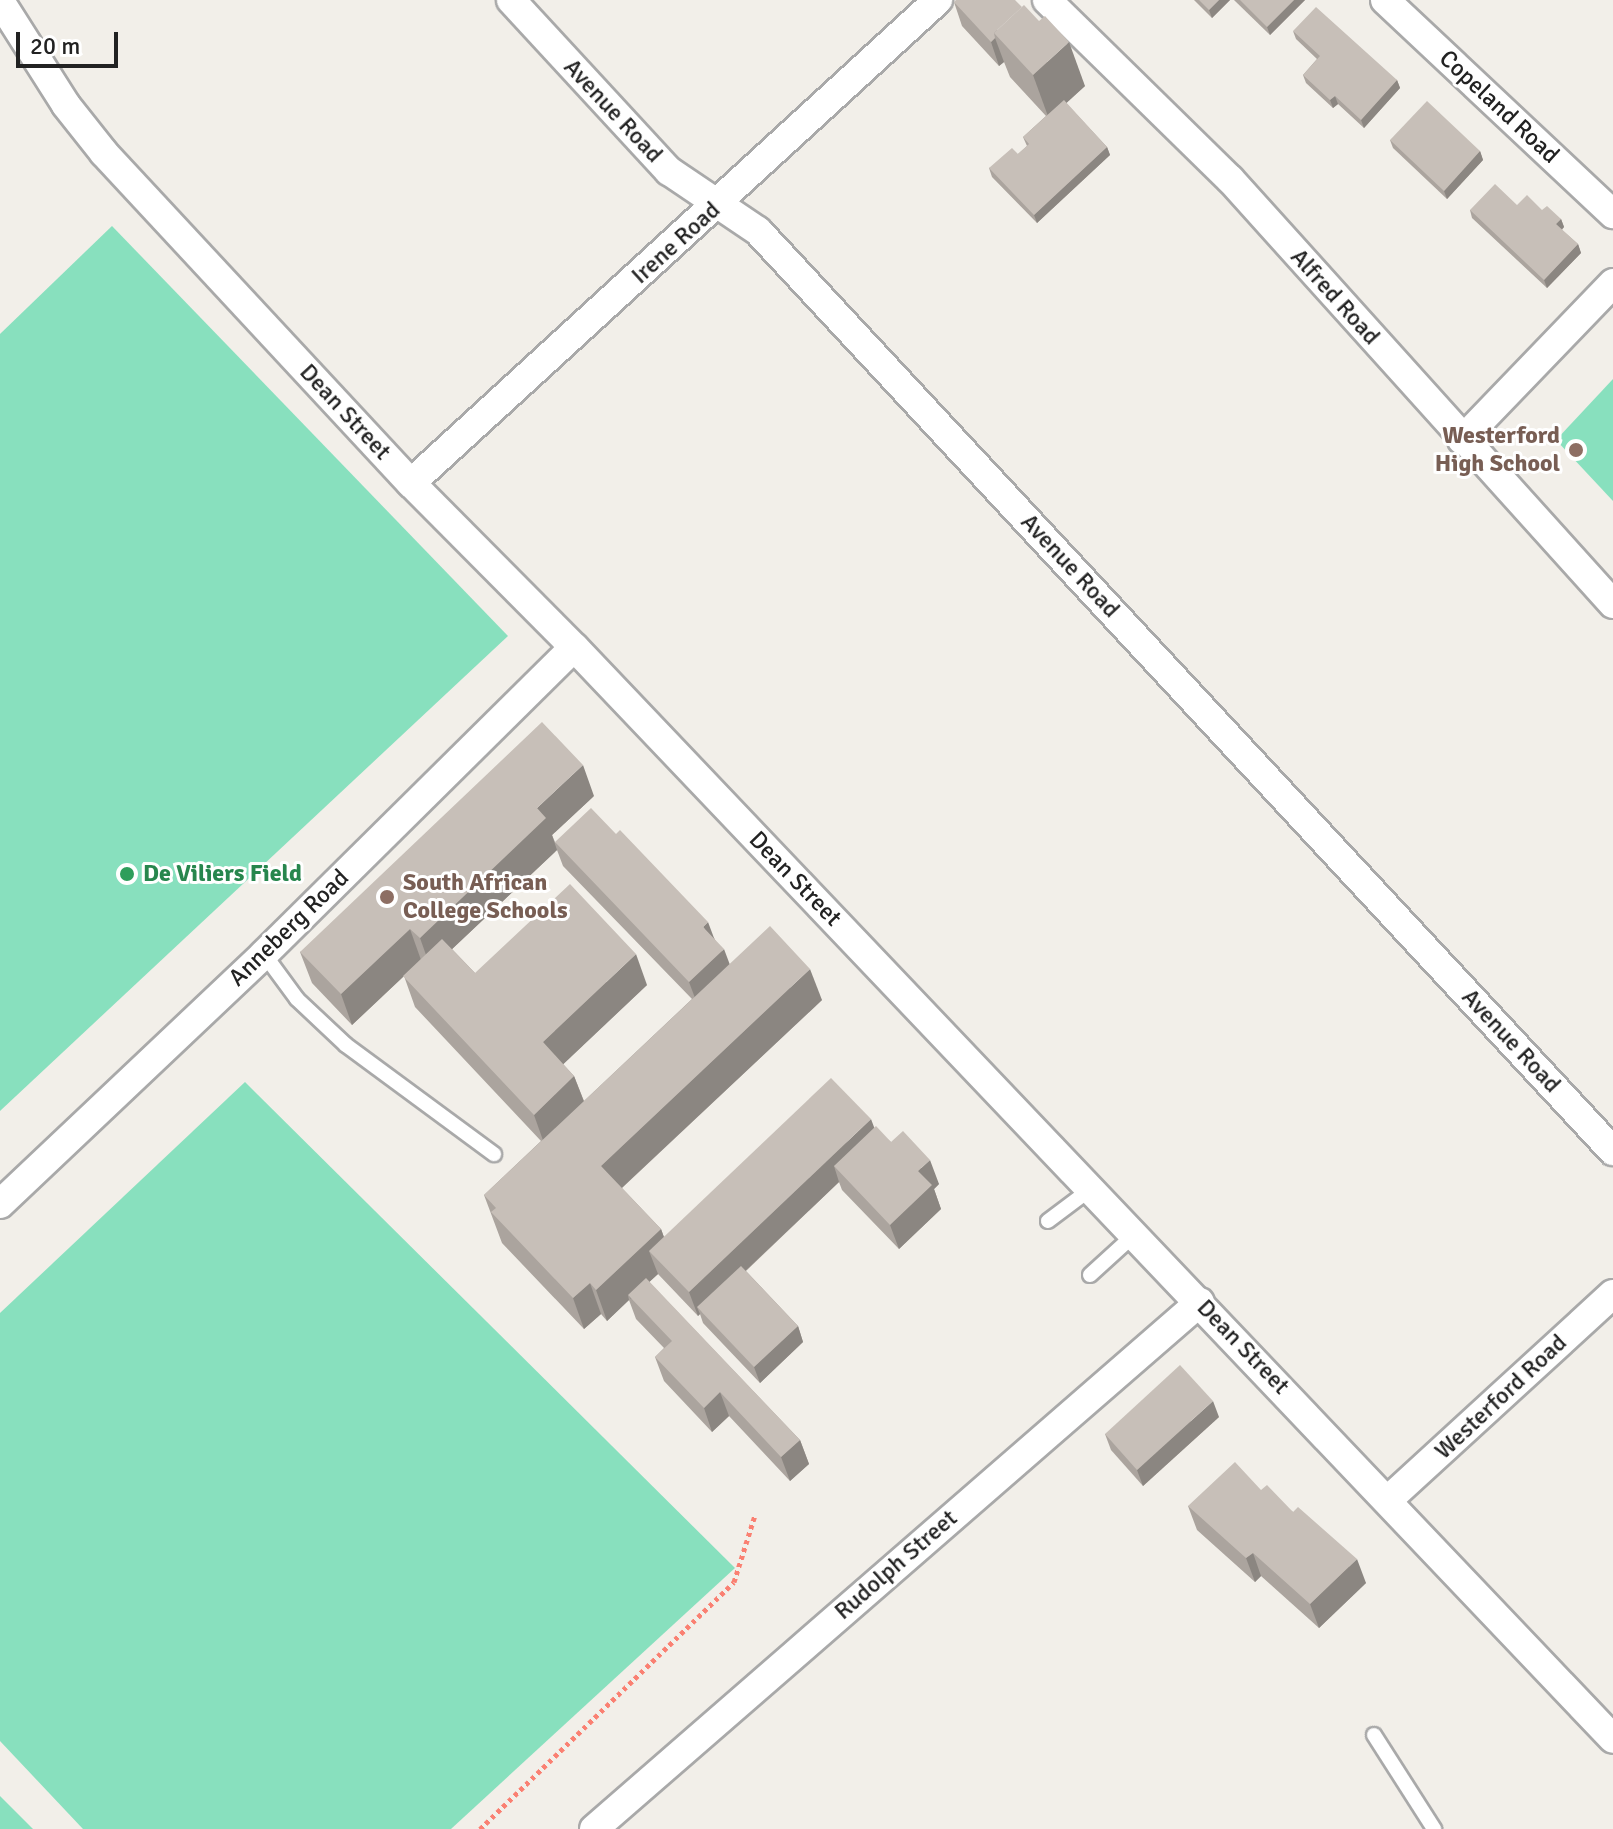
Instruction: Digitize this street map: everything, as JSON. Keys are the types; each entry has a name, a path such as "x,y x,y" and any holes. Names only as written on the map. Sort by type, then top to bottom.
{"street":[{"name":"Avenue Road","path":"511,0 669,171 716,206 758,231 1613,1151"},
{"name":"Irene Road","path":"411,483 938,0"},
{"name":"Alfred Road","path":"1047,0 1230,179 1613,604"},
{"name":"Copeland Road","path":"1385,0 1613,214"},
{"name":"Dean Street","path":"0,1 66,105 104,153 411,483 574,647 1092,1188 1613,1739"},
{"path":"1462,440 1613,283"},
{"name":"Anneberg Road","path":"0,1204 264,954 574,647"},
{"name":"Westerford Road","path":"1388,1500 1613,1294"},
{"name":"Rudolph Street","path":"594,1829 1200,1302"}],"lane":[{"path":"264,954 297,999 346,1045 494,1154"},
{"path":"1048,1221 1092,1188"},
{"path":"1090,1275 1134,1235"},
{"path":"1374,1735 1434,1829"}],"path":[{"path":"480,1829 734,1582 755,1515"}],"green space":[{"name":"De Viliers Field","path":"112,226 508,636 0,1111 0,334"},
{"path":"1613,379 1613,501 1556,440"},
{"path":"245,1082 735,1568 451,1829 83,1829 0,1741 0,1313"},
{"path":"0,1796 33,1829 0,1829"}],"building":[{"path":"1015,0 1022,7 994,33 995,38 991,42 954,2"},
{"path":"1199,0 1219,0 1209,10"},
{"path":"1240,0 1294,0 1267,27"},
{"path":"1024,5 1039,21 1045,16 1069,42 1033,75 994,33"},
{"path":"1316,7 1397,80 1361,120 1335,96 1330,100 1303,75 1320,56 1293,31"},
{"path":"1064,100 1107,147 1034,215 989,168 1012,148 1018,154 1029,144 1023,137"},
{"path":"1427,101 1480,151 1444,191 1390,140"},
{"path":"1495,184 1517,205 1527,195 1542,210 1547,206 1561,219 1556,224 1578,244 1544,280 1470,210"},
{"path":"542,722 583,765 537,808 546,818 420,938 410,929 341,994 300,952"},
{"path":"591,808 616,834 620,830 708,922 703,927 724,949 689,982 555,842"},
{"path":"570,884 636,954 543,1042 574,1076 534,1115 403,976 442,939 475,973"},
{"path":"770,926 810,969 601,1166 661,1229 596,1290 590,1283 573,1298 491,1212 496,1208 484,1195"},
{"path":"831,1078 871,1119 689,1292 649,1251"},
{"path":"876,1126 891,1142 903,1131 930,1160 918,1171 932,1185 890,1225 834,1166"},
{"path":"741,1266 798,1326 754,1367 697,1307"},
{"path":"646,1278 800,1440 781,1457 720,1392 704,1408 655,1357 672,1341 628,1295"},
{"path":"1180,1365 1213,1401 1137,1470 1105,1434"},
{"path":"1235,1462 1261,1490 1267,1485 1293,1512 1298,1507 1357,1559 1310,1604 1253,1553 1246,1558 1188,1506"}],"place":[{"name":"Westerford High School","path":"1576,450"},
{"name":"De Viliers Field","path":"127,874"},
{"name":"South African College Schools","path":"387,897"}]}
